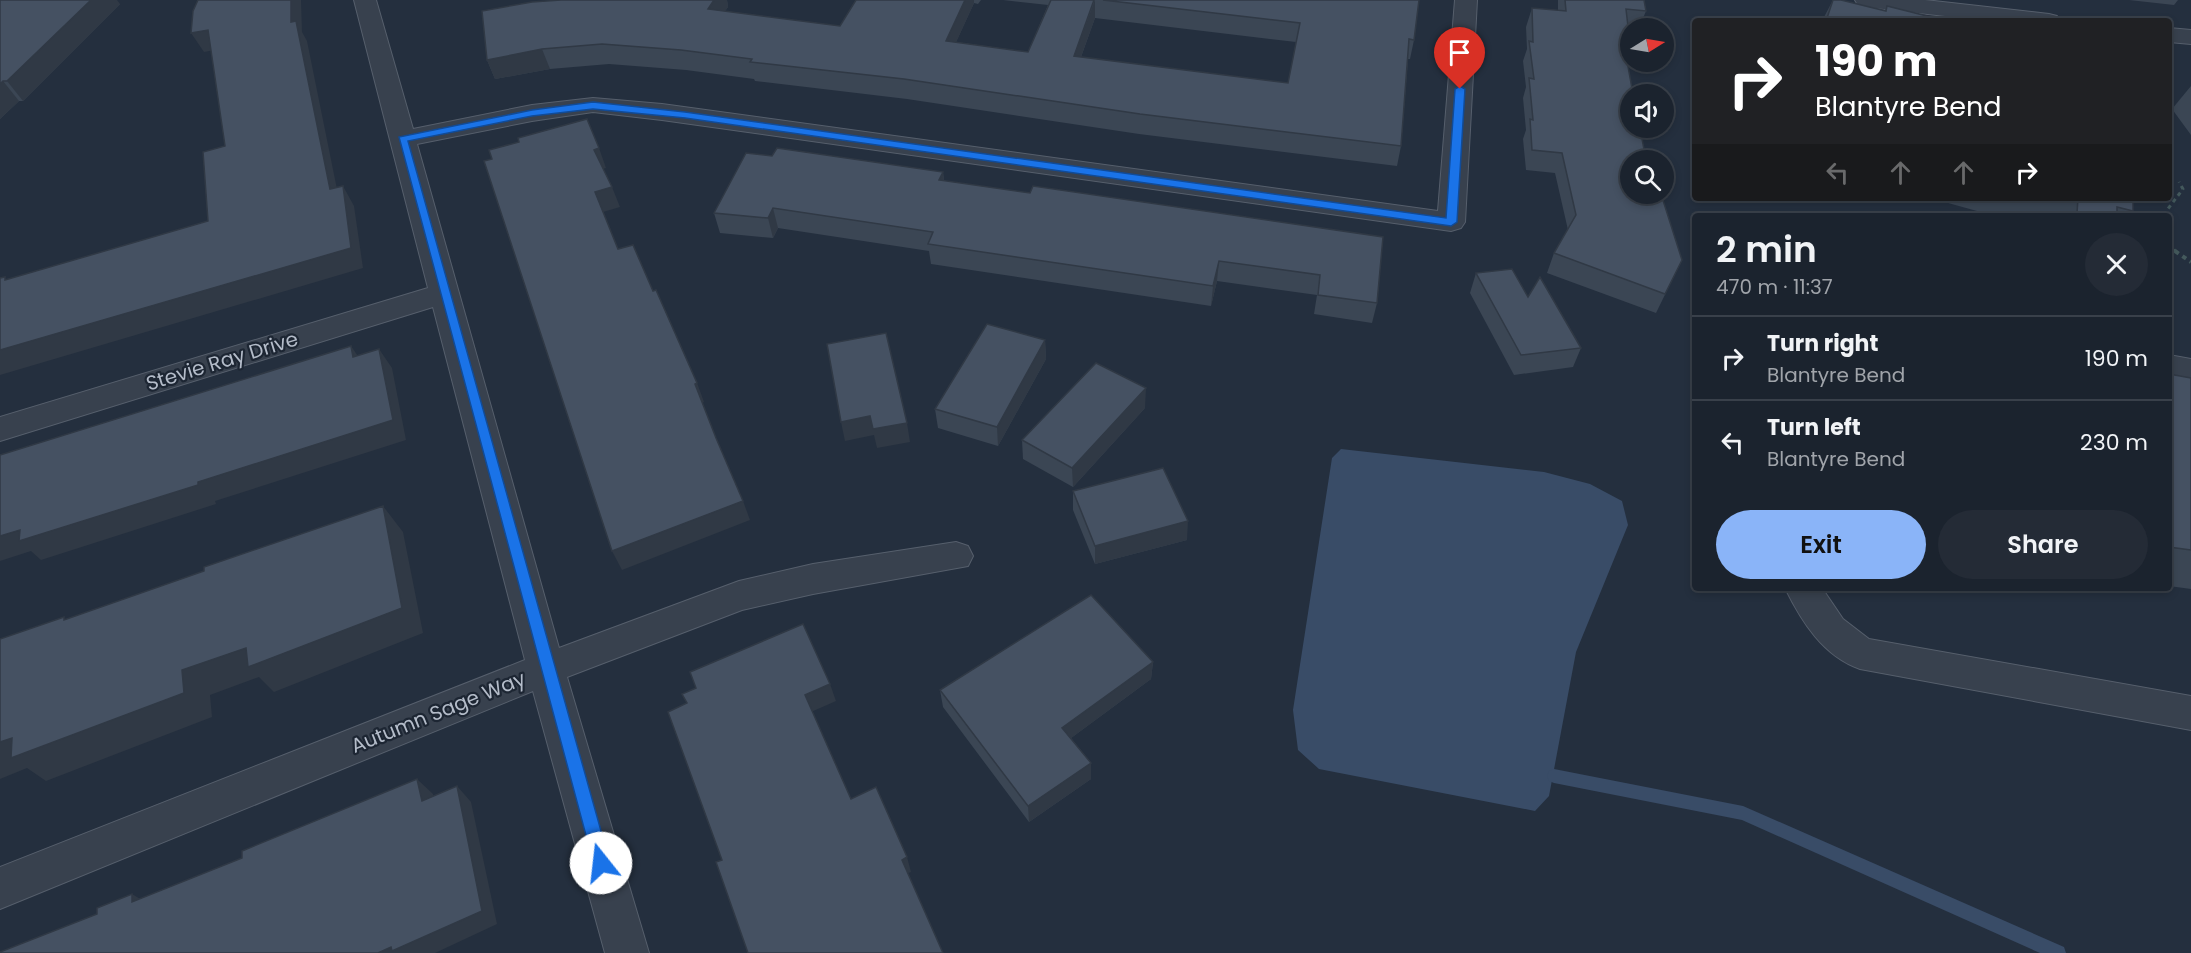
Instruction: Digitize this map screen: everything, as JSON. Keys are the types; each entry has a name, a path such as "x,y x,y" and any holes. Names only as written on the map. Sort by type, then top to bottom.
{"street":[{"path":"365,0 546,669 627,953"},
{"path":"402,139 532,113 593,105 662,112 1451,222 1466,0"},
{"path":"1866,0 2023,18"},
{"path":"2172,35 2191,37"},
{"name":"Stevie Ray Drive","path":"0,429 444,293"},
{"path":"2172,367 2191,370"},
{"name":"Autumn Sage Way","path":"0,888 546,669 739,596 813,579 956,556"},
{"path":"1805,591 1830,630 1860,653 2141,702 2191,713"}],"path":[{"path":"2166,213 2183,189 2179,182"},
{"path":"2172,247 2191,262"}],"water":[{"path":"1341,449 1544,472 1590,484 1622,501 1628,525 1576,652 1549,796 1535,811 1319,769 1298,750 1293,710 1332,458"}],"building":[{"path":"0,0 91,0 7,81 0,84"},
{"path":"198,0 291,0 291,22 296,21 330,189 343,186 351,248 0,350 0,278 5,277 5,280 208,221 203,152 225,146 208,30 191,33 193,11"},
{"path":"714,0 708,9 840,26 856,0 965,0 946,41 1028,52 1051,0 1094,0 1074,56 1288,83 1300,23 1103,0 1419,0 1414,40 1409,39 1401,146 1140,114 904,79 750,62 752,59 681,50 602,44 542,49 487,60 482,11 532,2"},
{"path":"1565,0 1644,0 1646,11 1626,9 1627,18 1620,18 1620,72 1629,72 1631,84 1620,84 1620,138 1642,138 1644,150 1620,150 1620,204 1664,204 1682,260 1665,294 1554,253 1576,215 1562,153 1532,150 1530,119 1533,120 1529,78 1534,79 1529,41 1533,42 1532,8 1566,11"},
{"path":"1833,0 1841,0 1886,11 1887,6 1935,18 1827,18"},
{"path":"587,119 599,148 594,150 612,187 595,192 618,249 633,245 653,291 656,290 697,383 695,384 716,438 743,501 612,551 484,161 492,159 489,150 519,142 518,138"},
{"path":"777,148 943,172 939,180 1030,193 1033,186 1383,237 1377,303 1318,295 1320,275 1219,261 1213,286 928,244 933,232 773,208 768,218 714,213 746,153 772,156"},
{"path":"2078,201 2133,201 2133,211 2117,207 2117,213 2077,213"},
{"path":"1512,269 1528,297 1540,277 1581,348 1521,355 1476,273"},
{"path":"987,324 1045,340 997,427 935,409"},
{"path":"886,333 907,423 873,429 870,416 841,422 827,344"},
{"path":"351,346 353,357 379,349 393,420 198,482 198,485 19,541 20,530 0,536 0,455"},
{"path":"1096,363 1146,388 1072,468 1022,440"},
{"path":"2172,375 2191,378 2191,550 2172,547"},
{"path":"1163,468 1188,521 1095,546 1073,491"},
{"path":"383,506 402,608 248,667 246,648 182,670 184,693 11,758 12,738 0,742 0,639 64,617 64,620 204,571 204,567"},
{"path":"1091,595 1153,662 1062,728 1091,763 1028,806 940,690"},
{"path":"803,624 830,684 805,695 851,799 876,787 907,857 902,860 943,953 748,953 716,862 722,860 668,712 687,703 682,694 696,688 690,672"},
{"path":"417,779 422,801 457,786 482,911 392,951 391,947 378,953 0,953 97,914 97,908 132,894 132,902 242,858 242,851"}],"waterway":[{"path":"1554,776 1743,813 2058,953"}],"route":[{"path":"601,863 402,139 532,113 593,105 685,115 1451,222 1460,89"}]}
